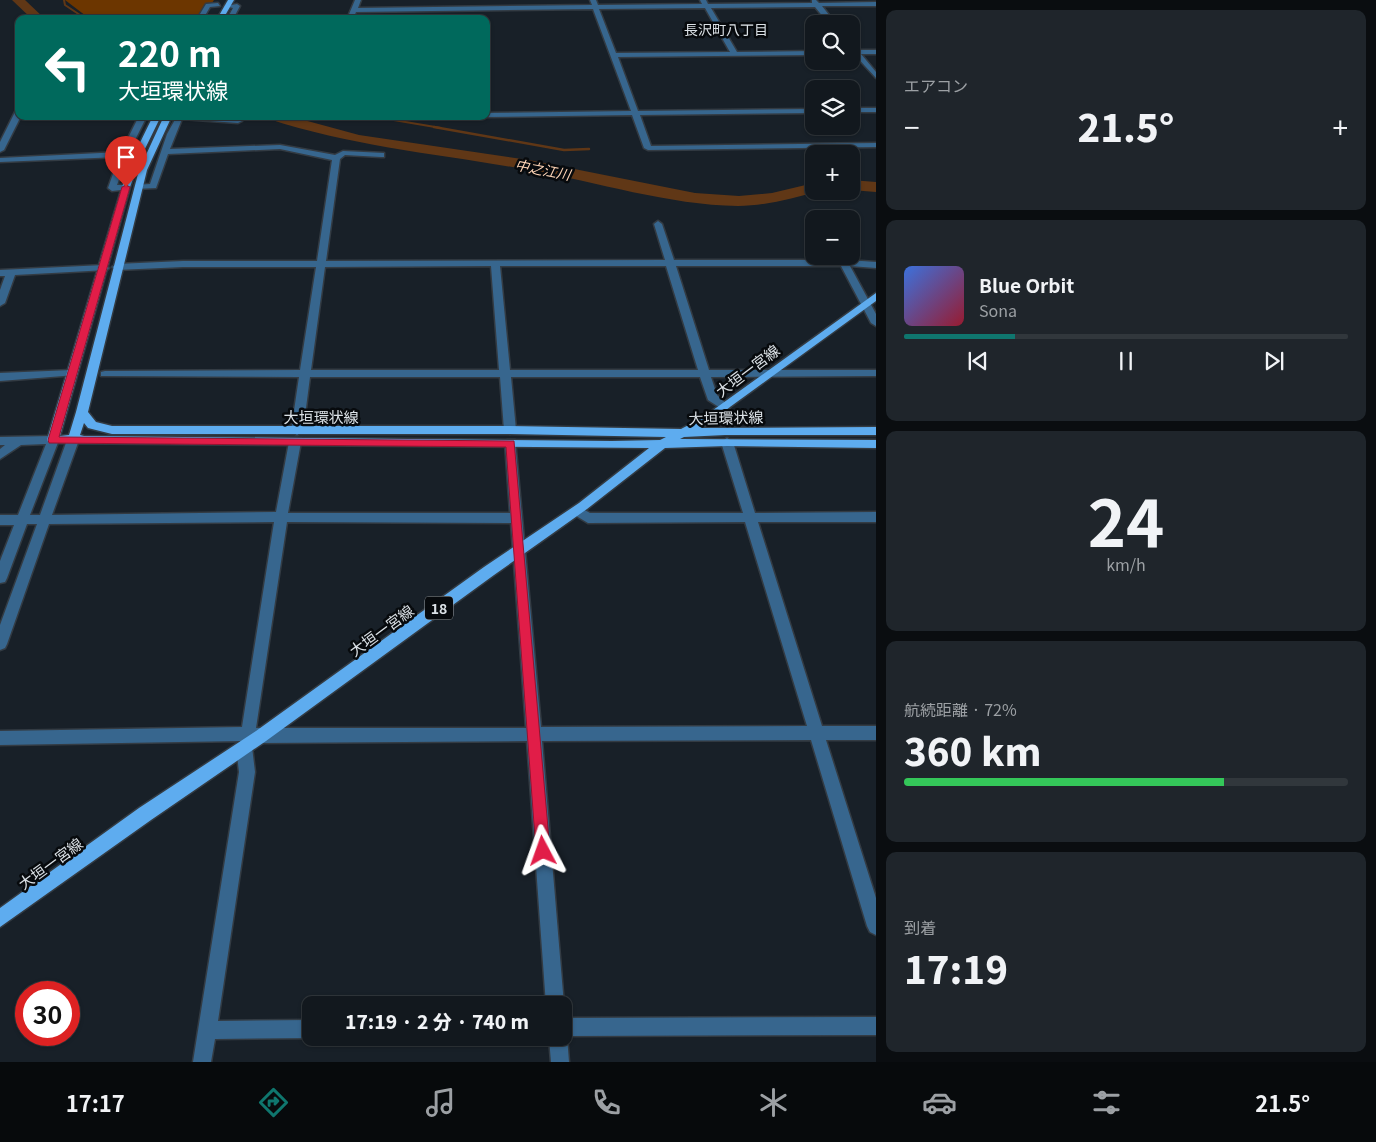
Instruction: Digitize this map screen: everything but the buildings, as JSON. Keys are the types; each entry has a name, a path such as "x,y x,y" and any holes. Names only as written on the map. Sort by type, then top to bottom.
{"main road":[{"path":"215,12 220,3"},
{"path":"222,15 229,3"},
{"path":"112,430 73,440 53,440 126,187 155,120"},
{"path":"73,440 82,412 138,187 148,155 166,120"},
{"name":"大垣一宮線","path":"0,918 144,814 489,571 518,553 663,443 706,421 871,299"},
{"name":"大垣環状線","path":"82,412 92,425 112,430 511,443 727,442 876,444"},
{"name":"大垣環状線","path":"73,440 296,437 510,430 684,433 725,430 876,431"}],"street":[{"path":"352,15 358,0"},
{"path":"593,0 648,148 876,145"},
{"path":"354,10 596,8 705,3 815,2 876,4"},
{"path":"815,2 826,15"},
{"path":"202,15 208,5 220,3"},
{"path":"229,3 237,6 232,15"},
{"path":"705,3 735,54"},
{"path":"860,51 876,52"},
{"path":"614,55 805,53"},
{"path":"860,58 876,76"},
{"path":"860,110 876,110"},
{"path":"490,115 805,111"},
{"path":"0,150 15,120"},
{"path":"126,187 112,188 124,154 141,120"},
{"path":"138,187 153,186 164,152 178,120"},
{"path":"226,120 238,121"},
{"path":"164,152 280,147 336,158"},
{"path":"202,1062 336,158 343,153 381,155"},
{"path":"0,160 124,154"},
{"path":"658,224 712,397 725,407"},
{"path":"117,268 183,264 495,264 805,261"},
{"path":"860,263 876,266"},
{"path":"495,264 510,430"},
{"path":"847,265 871,299 876,323"},
{"path":"0,273 104,268"},
{"path":"0,303 11,273"},
{"path":"0,377 72,373"},
{"path":"105,374 876,373"},
{"path":"0,441 53,440 0,578"},
{"path":"0,644 73,440"},
{"path":"0,455 18,441"},
{"path":"727,442 876,926"},
{"path":"511,443 515,518 554,996"},
{"path":"577,510 588,518 876,517"},
{"path":"0,520 515,518"},
{"path":"0,738 251,739 534,736 628,732 876,733"},
{"path":"572,1027 876,1026"},
{"path":"207,1030 302,1029"},
{"path":"559,1046 560,1062"}],"shaded area":[{"path":"65,0 214,0 212,3 206,3 199,15 85,15"}],"waterway":[{"name":"中之江川","path":"18,0 35,15"},
{"path":"64,0 65,5 80,15"},
{"name":"中之江川","path":"286,120 314,129 359,139 529,165 695,198 739,201 772,198 805,190"},
{"path":"394,120 441,128"},
{"path":"434,127 564,150 589,149"},
{"name":"中之江川","path":"860,186 876,187"}],"district":[{"name":"長沢町八丁目","path":"726,29"}],"route":[{"path":"126,187 53,440 511,443 518,553 543,851"}]}
